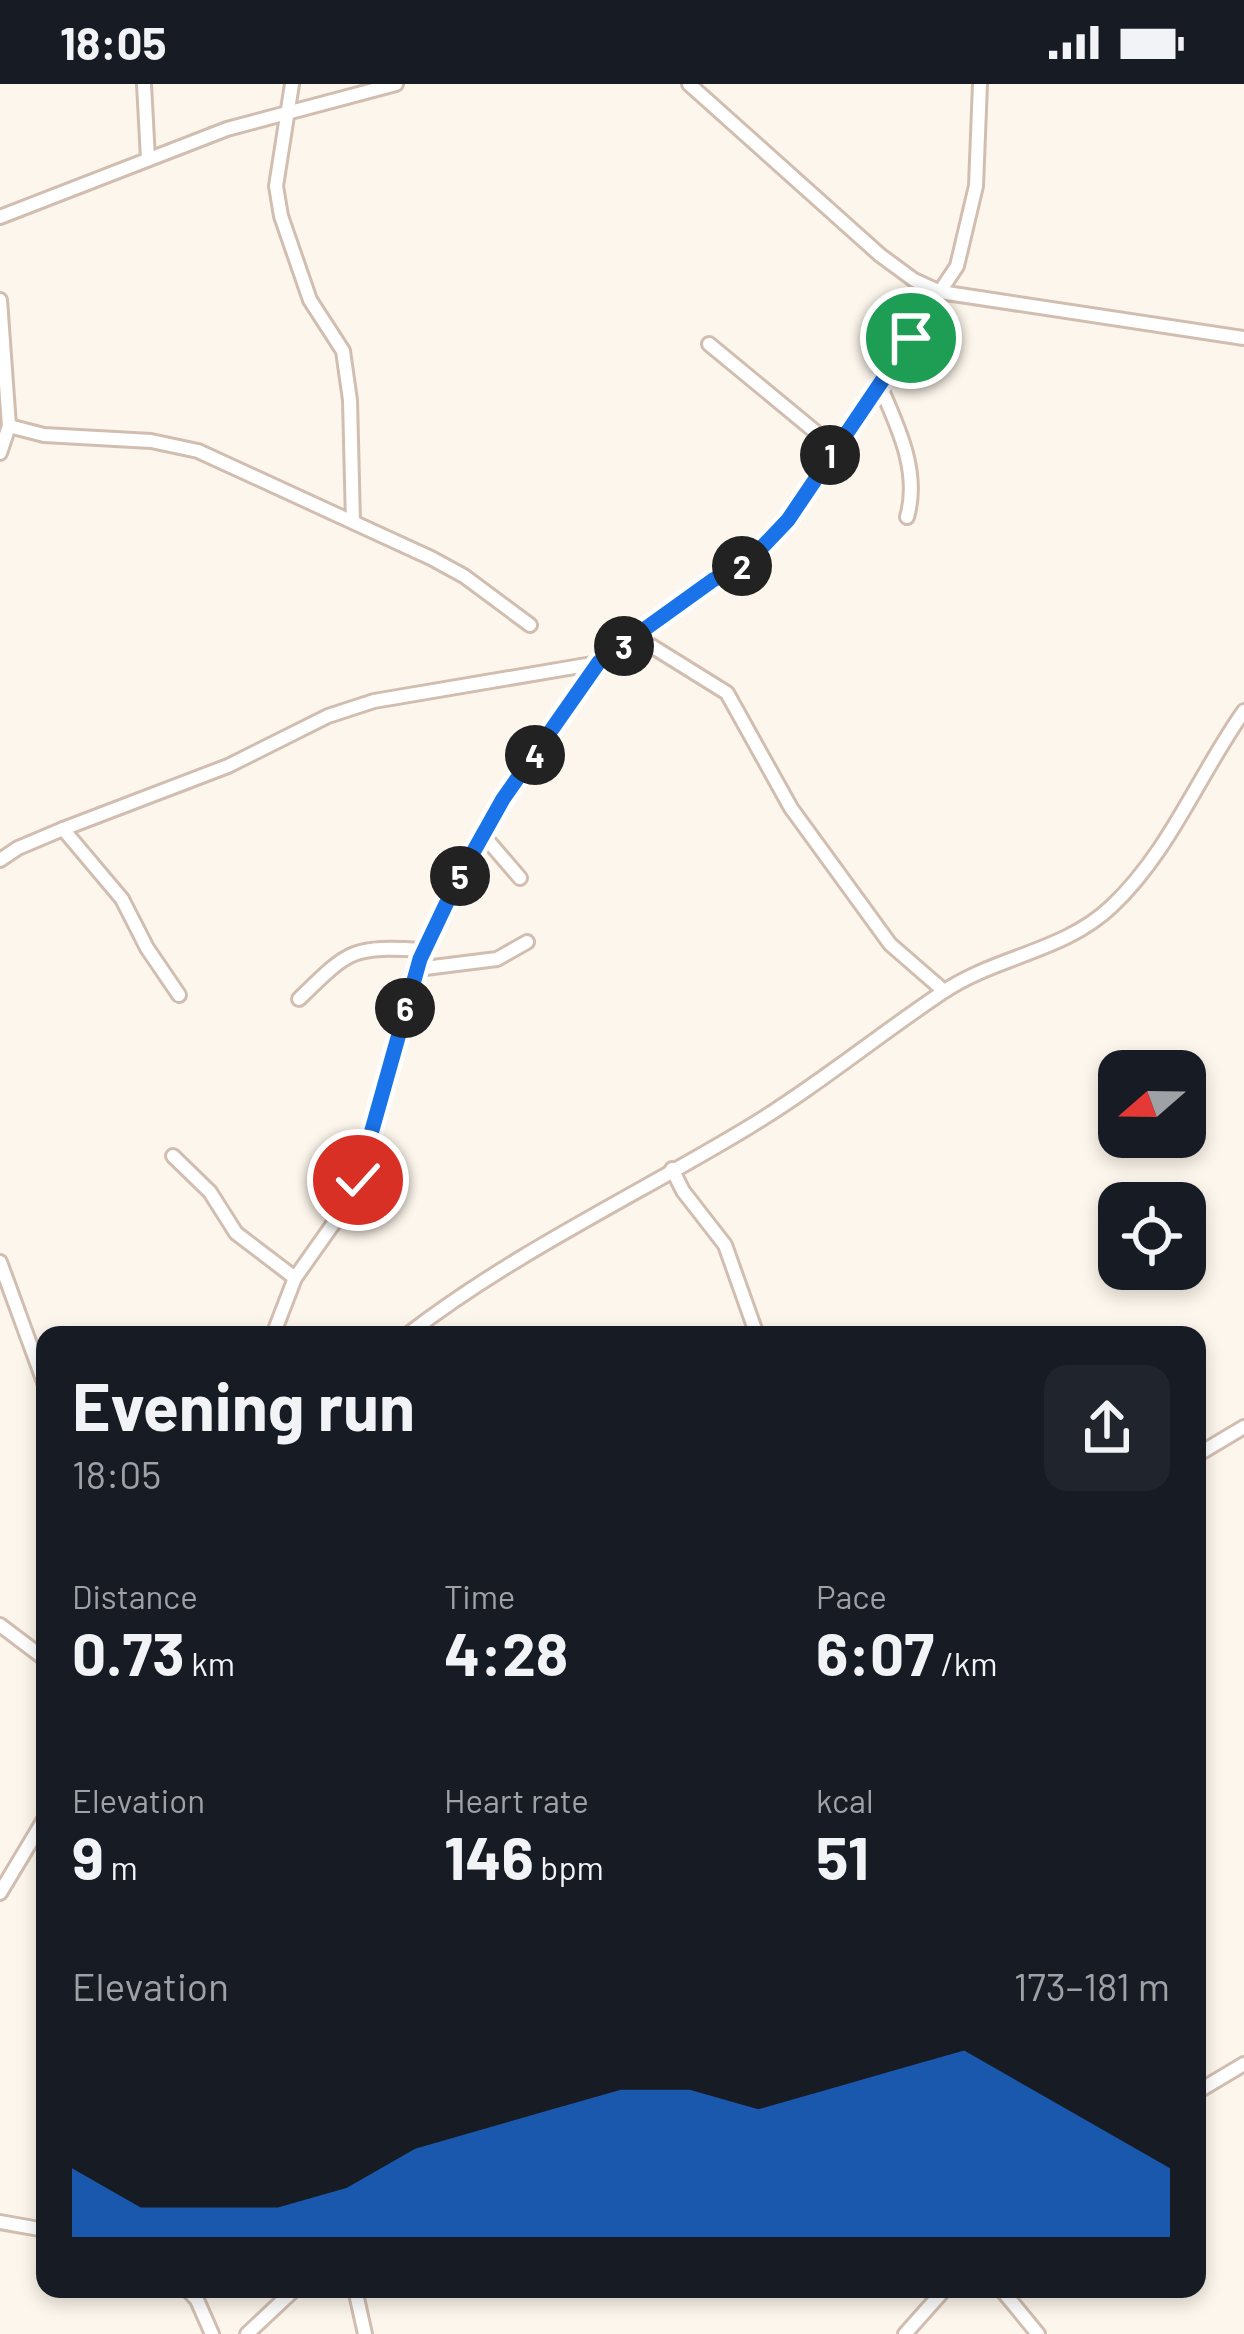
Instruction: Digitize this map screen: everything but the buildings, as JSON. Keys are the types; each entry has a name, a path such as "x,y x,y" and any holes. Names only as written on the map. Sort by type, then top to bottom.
{"street":[{"path":"144,84 148,159"},
{"path":"292,84 277,187 281,215 310,300 343,351 350,400 353,522"},
{"path":"0,217 226,129 396,84"},
{"path":"689,84 880,255 940,292 1244,338"},
{"path":"276,1326 295,1278 358,1180 424,950 503,799 599,662 713,580 747,563 788,520 958,266 976,186 980,84"},
{"path":"0,300 9,426 0,453"},
{"path":"709,344 835,448"},
{"path":"880,386 898,427 910,473 913,498 907,518"},
{"path":"9,426 44,435 151,441 199,451 464,576 530,626"},
{"path":"637,637 727,693 791,808 890,944 944,991"},
{"path":"0,860 64,829 228,766 328,716 374,701 599,662"},
{"path":"421,1326 604,1206 787,1104 944,991 1080,931 1114,905 1160,853 1244,711"},
{"path":"64,829 122,899 179,995"},
{"path":"483,835 520,878"},
{"path":"417,969 497,959 527,942"},
{"path":"299,999 343,956 369,946 424,950"},
{"path":"173,1156 210,1192 236,1232 295,1278"},
{"path":"672,1169 682,1190 725,1245 754,1326"},
{"path":"0,1262 36,1360"},
{"path":"1206,1450 1244,1427"},
{"path":"0,1625 36,1652"},
{"path":"0,1893 36,1833"},
{"path":"1206,2087 1244,2064"},
{"path":"0,2222 36,2228"},
{"path":"195,2298 212,2334"},
{"path":"247,2334 285,2298"},
{"path":"357,2298 365,2334"},
{"path":"905,2334 937,2298"},
{"path":"1008,2298 1038,2334"}],"route":[{"path":"358,1180 420,959 503,799 599,662 713,580 747,563 788,520 911,338"}]}
